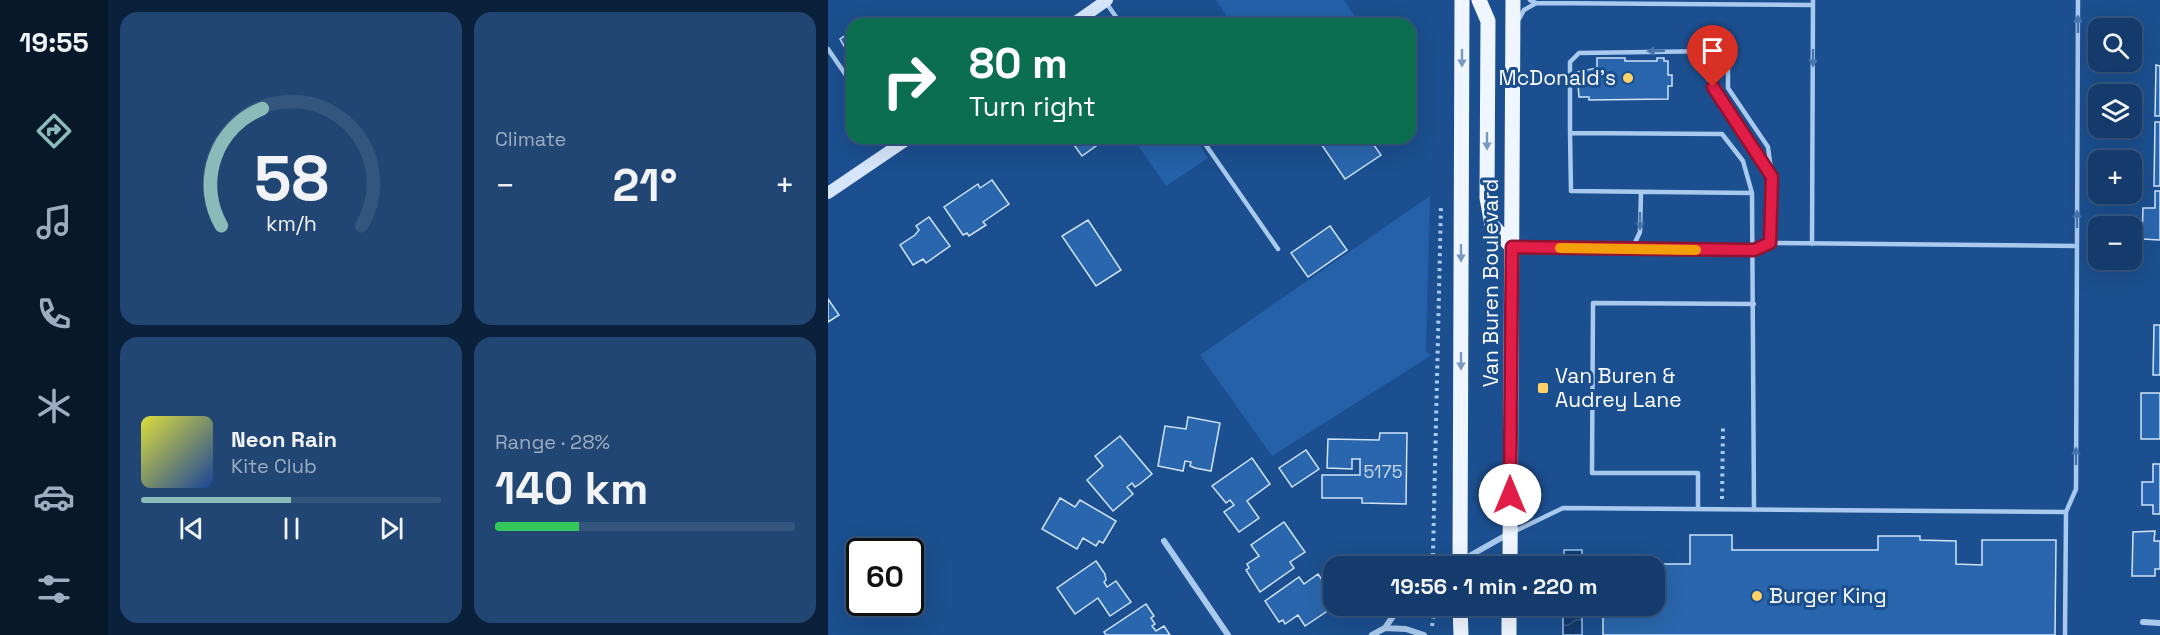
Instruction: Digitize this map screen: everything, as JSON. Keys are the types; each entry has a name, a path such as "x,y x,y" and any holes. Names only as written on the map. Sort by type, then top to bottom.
{"main road":[{"name":"Van Buren Boulevard","path":"1457,556 1462,0"},
{"path":"1479,0 1488,21 1487,198 1492,225 1512,247"},
{"name":"Van Buren Boulevard","path":"1510,556 1513,0"},
{"path":"1460,616 1461,635"},
{"path":"1509,616 1509,635"}],"street":[{"path":"1082,18 1106,1"},
{"path":"828,193 890,144"},
{"path":"1472,556 1510,533"},
{"path":"1164,541 1228,635"},
{"path":"1372,635 1385,628 1393,616"},
{"path":"2143,622 2160,622"},
{"path":"1385,628 1406,629 1424,635"}],"lane":[{"path":"1530,0 1536,3 1813,2 1812,244"},
{"path":"1719,4 1726,0"},
{"path":"2065,635 2066,512 2076,489 2078,0"},
{"path":"1106,1 1117,18"},
{"path":"1513,33 1520,15 1536,3"},
{"path":"828,49 846,75"},
{"path":"1689,51 1772,177"},
{"path":"1752,193 1571,191 1570,62 1579,53 1717,51 1728,66 1728,88 1768,147 1772,177 1770,243"},
{"path":"1570,133 1722,134 1743,161 1752,193 1754,250 1754,510"},
{"path":"1205,144 1278,249"},
{"path":"1632,249 1640,232 1641,192"},
{"path":"1512,247 1754,250 1770,243 2077,246"},
{"path":"1698,509 1698,473 1592,473 1593,303 1754,304"},
{"path":"1510,533 1563,508 2066,512"}],"path":[{"path":"1432,556 1442,198"},
{"path":"1721,509 1723,428"},
{"path":"1432,630 1434,616"}],"shaded area":[{"path":"1216,0 1344,0 1356,18 1228,18"},
{"path":"1137,144 1199,144 1208,158 1166,186"},
{"path":"1430,196 1426,352 1432,355 1272,456 1200,355"}],"water":[{"path":"1564,550 1582,550 1582,556 1564,556"},
{"path":"1563,616 1582,616 1582,635 1563,635"}],"building":[{"path":"846,35 846,50 840,39"},
{"path":"1597,58 1657,61 1657,58 1664,58 1664,61 1668,61 1668,75 1672,75 1672,86 1668,86 1668,99 1589,100 1589,97 1579,97 1577,72 1597,68"},
{"path":"2156,65 2160,66 2160,116 2155,116"},
{"path":"2155,122 2160,122 2160,186 2154,186"},
{"path":"1073,144 1099,144 1082,156"},
{"path":"1321,144 1373,144 1381,155 1345,179"},
{"path":"992,180 1009,204 983,222 986,225 969,236 967,233 963,235 944,207 978,184 980,188"},
{"path":"2155,191 2160,191 2160,240 2142,239 2143,208 2155,208"},
{"path":"929,217 950,246 926,263 923,259 913,265 900,245 915,235 919,230 916,226"},
{"path":"1088,220 1121,270 1096,286 1062,236"},
{"path":"1330,226 1347,250 1308,277 1291,253"},
{"path":"828,299 839,315 828,322"},
{"path":"2154,325 2160,325 2160,375 2153,375"},
{"path":"2141,393 2160,393 2160,439 2141,439"},
{"path":"1188,417 1220,423 1211,471 1195,468 1190,466 1191,462 1185,461 1183,471 1158,466 1165,426 1186,429"},
{"path":"1380,433 1407,433 1406,504 1362,503 1362,498 1322,498 1322,475 1360,475 1360,459 1352,459 1352,469 1327,468 1328,439 1379,440"},
{"path":"1120,436 1152,474 1135,487 1132,483 1127,487 1133,494 1113,511 1087,480 1103,466 1095,456"},
{"path":"1306,450 1319,469 1292,487 1279,468"},
{"path":"1252,458 1270,484 1247,501 1259,518 1239,532 1224,512 1234,505 1230,500 1226,503 1212,486"},
{"path":"2153,464 2160,464 2160,514 2153,514 2153,505 2142,505 2142,482 2153,482"},
{"path":"1060,498 1075,507 1080,500 1116,521 1103,543 1099,541 1096,546 1083,538 1077,549 1042,529"},
{"path":"1284,522 1305,552 1290,562 1294,568 1260,592 1246,570 1249,568 1247,564 1259,556 1251,545"},
{"path":"2155,531 2154,541 2160,541 2160,569 2155,569 2155,576 2132,576 2133,532"},
{"path":"1690,535 1732,535 1732,550 1878,550 1878,536 1920,536 1920,540 1956,541 1956,564 1982,565 1982,540 2056,540 2055,635 1603,635 1603,616 1665,616 1665,564 1690,564"},
{"path":"1096,561 1105,574 1104,582 1107,587 1116,581 1131,602 1110,616 1098,598 1075,614 1057,588"},
{"path":"1318,574 1323,581 1323,614 1305,626 1298,615 1285,624 1283,620 1279,622 1265,601 1299,577 1304,584"},
{"path":"1146,604 1154,616 1151,618 1155,624 1152,626 1156,631 1164,626 1170,635 1106,635 1104,632"}],"slow traffic":[{"path":"1560,248 1696,250"}],"place":[{"name":"McDonald's","path":"1628,78"},
{"name":"Van Buren & Audrey Lane","path":"1543,388"},
{"name":"Burger King","path":"1757,596"}],"route":[{"path":"1510,495 1512,247 1754,250 1770,243 1772,177 1713,87"}]}
